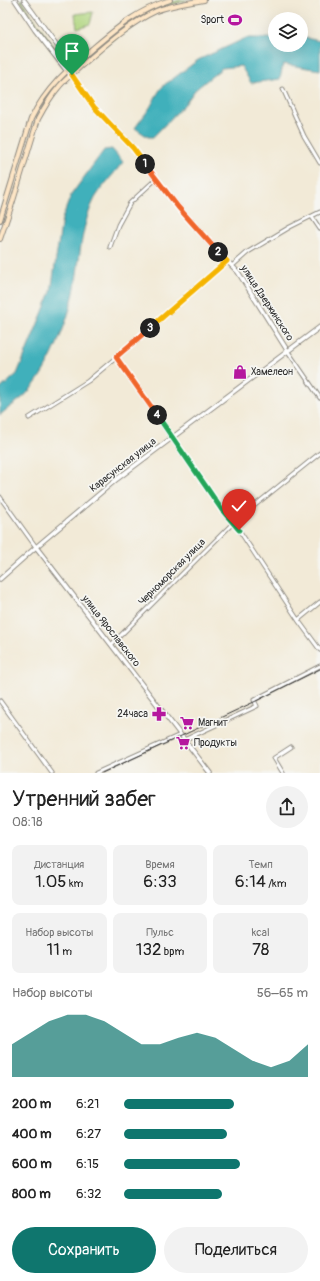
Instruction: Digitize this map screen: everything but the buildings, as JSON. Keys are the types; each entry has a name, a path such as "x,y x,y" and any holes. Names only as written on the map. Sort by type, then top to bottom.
{"main road":[{"path":"0,220 30,119 46,91 66,70 114,30 141,11 170,0"},
{"path":"0,239 13,202 38,119 55,92 72,75 127,29 145,17 158,11 182,4 204,0"}],"street":[{"name":"улица Дзержинского","path":"15,0 35,30 66,70 72,75 94,107 133,148 156,179 210,244 232,266 246,283 287,350 320,398"},
{"path":"24,0 72,66 72,75"},
{"path":"283,89 304,136 320,163"},
{"path":"110,247 118,225 130,203 156,179"},
{"path":"232,266 248,252 290,227 320,212"},
{"path":"312,217 320,229"},
{"path":"29,418 88,381 227,261"},
{"name":"Карасунская улица","path":"0,579 116,479 287,350 320,327"},
{"path":"116,357 217,503 239,530 298,620 320,650"},
{"name":"Черноморская улица","path":"112,644 233,523 320,453"},
{"name":"улица Ярославского","path":"0,497 36,547 210,773"},
{"path":"298,620 320,602"},
{"path":"184,740 257,706 254,700 320,666"},
{"path":"0,701 52,773"},
{"path":"96,773 180,735"},
{"path":"283,773 274,758 291,747"}],"green space":[{"path":"20,0 22,0 62,59 44,36"},
{"path":"180,0 188,0 156,9 87,58 86,57 119,30 141,16 153,10"},
{"path":"93,12 90,24 77,28 75,14"}],"water":[{"path":"246,38 268,38 268,52 308,52 308,38 320,41 320,70 283,64 280,79 251,83 241,66 222,68 195,90 185,104 153,137 148,137 135,128 166,83 198,60"},
{"path":"112,149 123,162 98,193 87,218 82,239 74,294 53,354 38,380 30,390 0,415 0,389 17,374 51,292 62,219 71,195 104,150"}],"tram line":[{"path":"102,773 254,702 320,669"}],"place":[{"name":"Sport","path":"235,20"},
{"name":"Хамелеон","path":"240,372"},
{"name":"24часа","path":"159,714"},
{"name":"Магнит","path":"187,723"},
{"name":"Продукты","path":"183,743"}],"route":[{"path":"72,75 94,107 133,148 178,207 227,261 116,357 217,503 239,530"}]}
